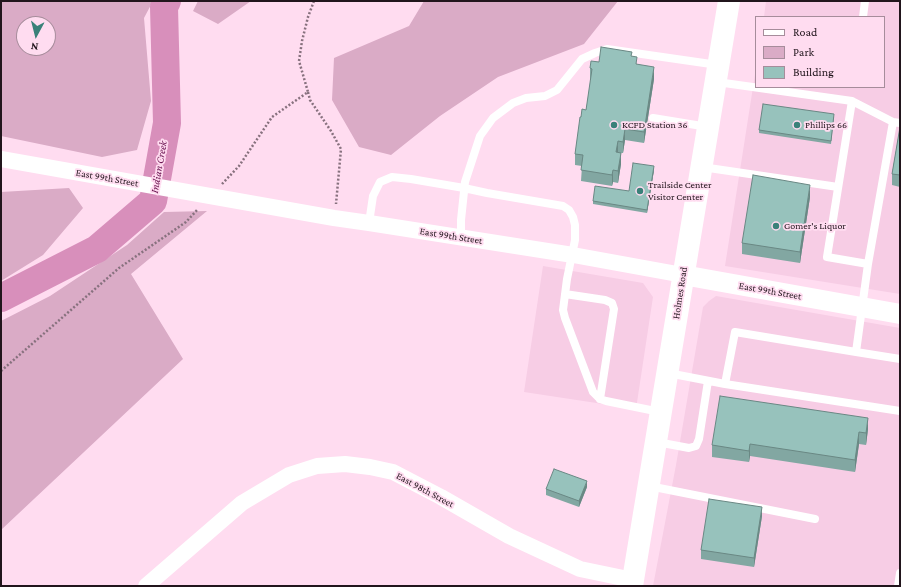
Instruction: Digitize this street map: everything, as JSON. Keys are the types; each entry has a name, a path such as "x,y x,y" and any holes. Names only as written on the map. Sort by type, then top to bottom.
{"main road":[{"name":"Holmes Road","path":"632,583 729,1"}],"street":[{"name":"East 99th Street","path":"1,159 334,218 573,255 900,314"},
{"name":"East 98th Street","path":"146,586 242,503 289,475 317,466 345,464 393,472 441,497 509,536 580,569 632,583"}],"lane":[{"path":"863,16 866,1"},
{"path":"461,237 461,220 465,182 480,136 493,118 512,104 526,98 544,96 557,90 582,59 607,49 622,50 755,81"},
{"path":"790,88 852,101 896,123 868,264 856,352"},
{"path":"852,101 827,257 868,264"},
{"path":"653,118 708,127"},
{"path":"702,167 838,187"},
{"path":"369,223 373,196 380,182 392,177 563,206 569,210 576,225 573,255 567,279 563,310 593,392 600,399 606,401 661,412"},
{"path":"565,294 605,300 612,303 614,308 600,399"},
{"path":"725,384 735,332 900,359"},
{"path":"667,373 725,384 900,411"},
{"path":"656,442 689,448 696,446 699,439 708,380"},
{"path":"648,486 815,518"},
{"path":"898,586 900,573"}],"path":[{"path":"308,92 310,100 341,149 334,218"}],"shaded area":[{"path":"766,1 900,1 900,294 725,266 755,74 755,88 885,88 885,16 764,16"},
{"path":"543,266 643,283 653,297 636,409 524,392"},
{"path":"716,296 900,328 900,586 653,586 676,465 703,307"}],"green space":[{"path":"1,1 153,1 144,18 151,101 137,150 102,157 1,136"},
{"path":"198,1 251,1 218,24 193,11"},
{"path":"424,1 618,1 584,44 498,77 440,116 391,155 359,147 332,100 334,58 409,26"},
{"path":"69,188 83,208 43,255 1,281 1,192"},
{"path":"207,211 131,274 183,359 1,530 1,321 50,296 127,245 164,212"}],"building":[{"name":"KCFD Station 36","path":"601,47 632,52 631,56 637,57 636,64 654,67 644,132 625,129 623,142 618,141 616,152 621,153 618,171 613,170 612,175 581,170 583,155 575,154 582,109 586,110 592,69 590,68 591,61 599,62"},
{"name":"Phillips 66","path":"763,104 834,114 831,141 759,130"},
{"path":"900,127 900,175 892,174"},
{"name":"Trailside Center Visitor Center","path":"633,163 654,166 647,210 593,201 595,186 629,191"},
{"name":"Gomer's Liquor","path":"753,175 810,185 800,252 742,243"},
{"path":"720,396 868,418 866,433 859,432 855,460 750,444 749,451 712,445"},
{"path":"554,469 587,481 579,501 546,489"},
{"path":"709,499 762,507 754,558 701,550"}],"waterway":[{"name":"Indian Creek","path":"1,298 97,249 153,201 167,123 164,7 167,1"}],"place":[{"name":"KCFD Station 36","path":"614,125"},
{"name":"Phillips 66","path":"797,125"},
{"name":"Trailside Center Visitor Center","path":"640,191"},
{"name":"Gomer's Liquor","path":"776,226"}]}
